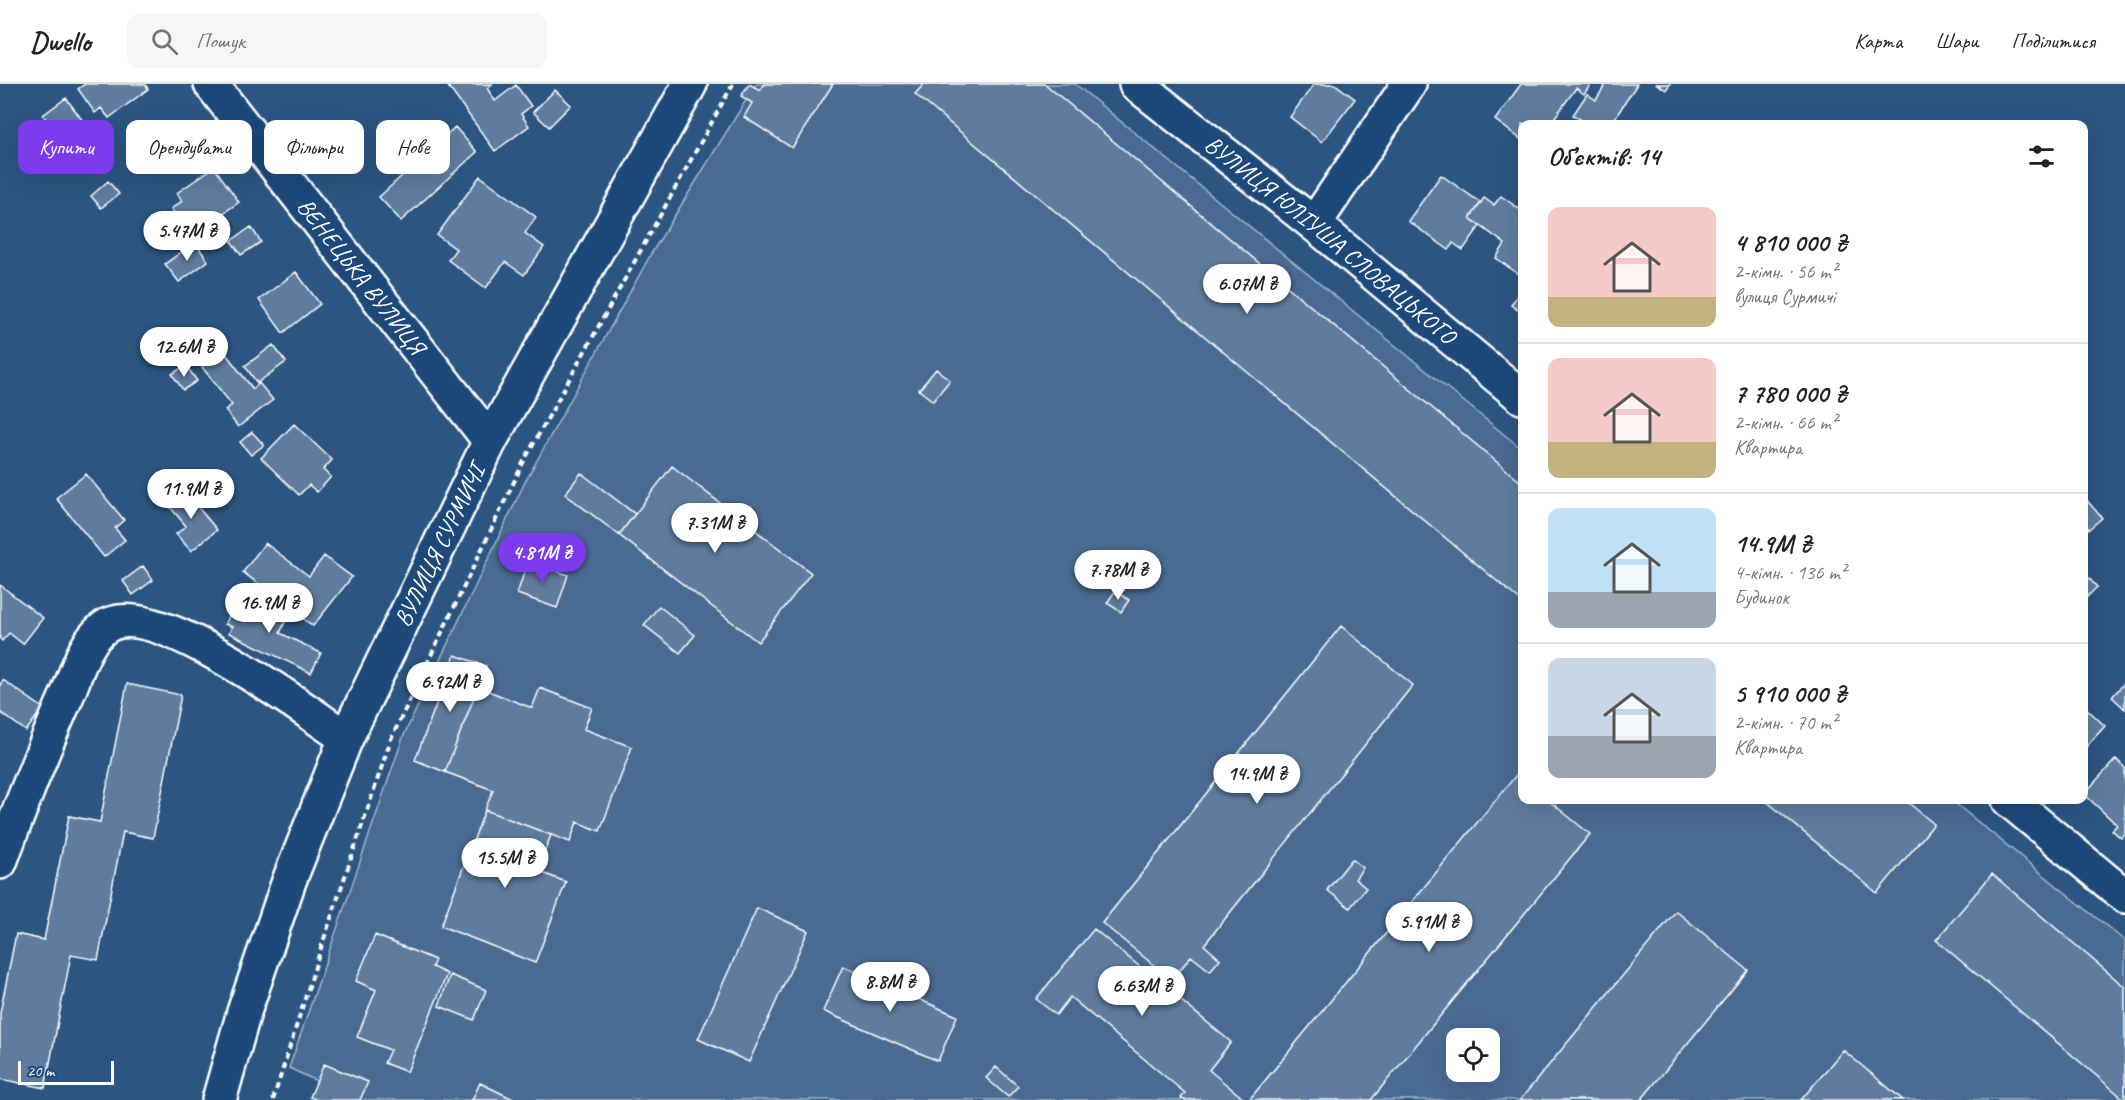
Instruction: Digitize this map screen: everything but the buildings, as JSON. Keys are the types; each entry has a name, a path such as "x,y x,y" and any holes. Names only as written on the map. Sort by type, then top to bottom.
{"street":[{"name":"ВЕНЕЦЬКА ВУЛИЦЯ","path":"211,84 490,441"},
{"name":"ВУЛИЦЯ СУРМИЧІ","path":"219,1100 244,1012 289,881 346,738 490,441 690,84"},
{"name":"ВУЛИЦЯ ЮЛІУША СЛОВАЦЬКОГО","path":"1136,84 1314,224 1518,394"},
{"path":"1314,224 1409,84"},
{"path":"0,862 33,772 90,642 107,625 139,620 196,642 257,678 346,738"},
{"path":"2014,804 2125,896"}],"path":[{"path":"273,1100 317,958 391,739 524,461 733,84"}],"shaded area":[{"path":"756,84 1075,84 1518,446 1518,804 1956,804 2125,941 2125,1100 357,1100 289,1068 403,737 525,482 651,254"}]}
